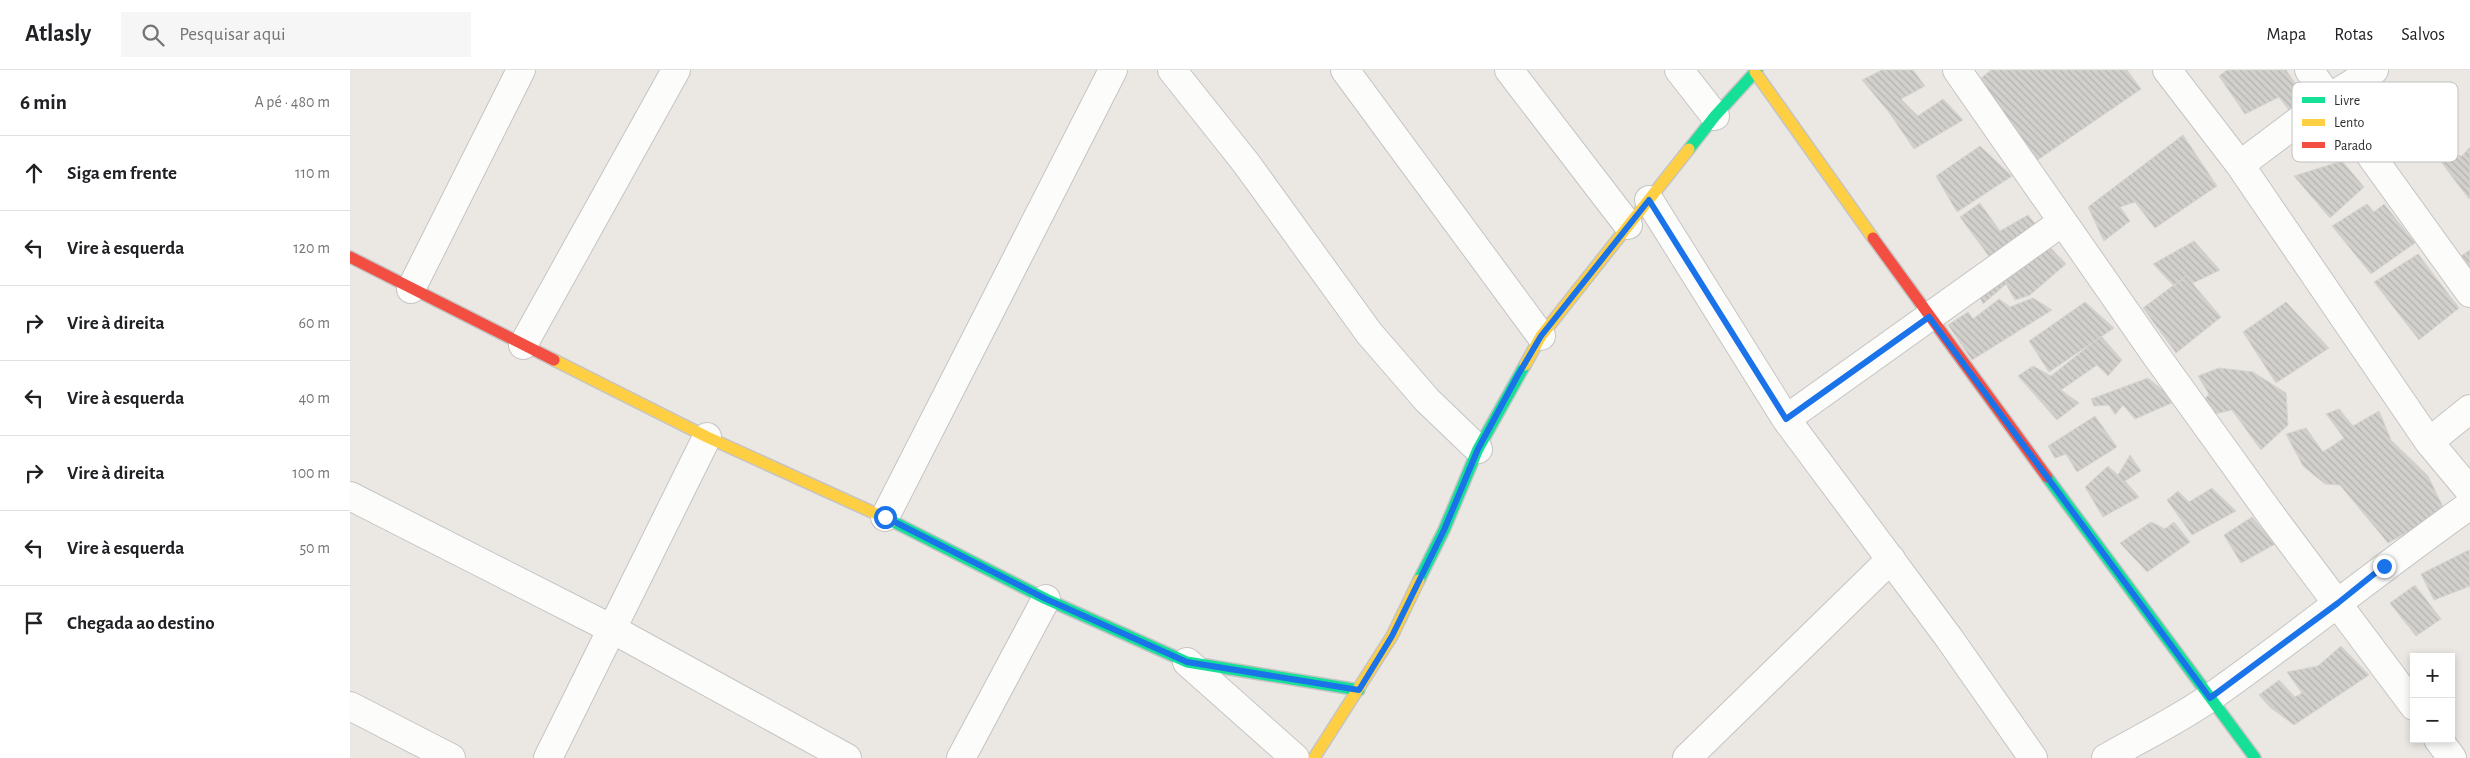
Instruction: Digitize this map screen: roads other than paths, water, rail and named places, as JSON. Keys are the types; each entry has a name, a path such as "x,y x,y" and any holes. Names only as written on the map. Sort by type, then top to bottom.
{"street":[{"path":"411,289 521,70"},
{"path":"523,345 676,70"},
{"path":"885,517 1113,70"},
{"path":"1172,70 1246,163 1369,333 1427,400 1478,449"},
{"path":"1345,70 1541,336"},
{"path":"1510,70 1628,225"},
{"path":"1679,70 1715,116"},
{"path":"1957,70 2062,222 2265,507 2410,701"},
{"path":"2167,70 2240,165 2428,442 2470,491"},
{"path":"2310,70 2318,82"},
{"path":"2355,82 2374,70"},
{"path":"1314,758 1359,690 1400,618 1444,530 1478,449 1541,336 1715,116 1756,71 1929,317 2255,758"},
{"path":"2240,165 2292,126"},
{"path":"2375,162 2470,293"},
{"path":"1649,200 1786,419 1891,559 2033,758"},
{"path":"1786,419 2062,222"},
{"path":"350,256 411,289 707,437 885,517 1046,599 1187,662 1359,690"},
{"path":"2428,442 2470,409"},
{"path":"548,758 707,437"},
{"path":"350,496 612,629 847,758"},
{"path":"2106,758 2210,698 2338,603 2384,566 2470,505"},
{"path":"1687,758 1891,559"},
{"path":"961,758 1046,599"},
{"path":"1187,662 1295,758"},
{"path":"350,706 451,758"},
{"path":"2441,743 2452,758"}]}
